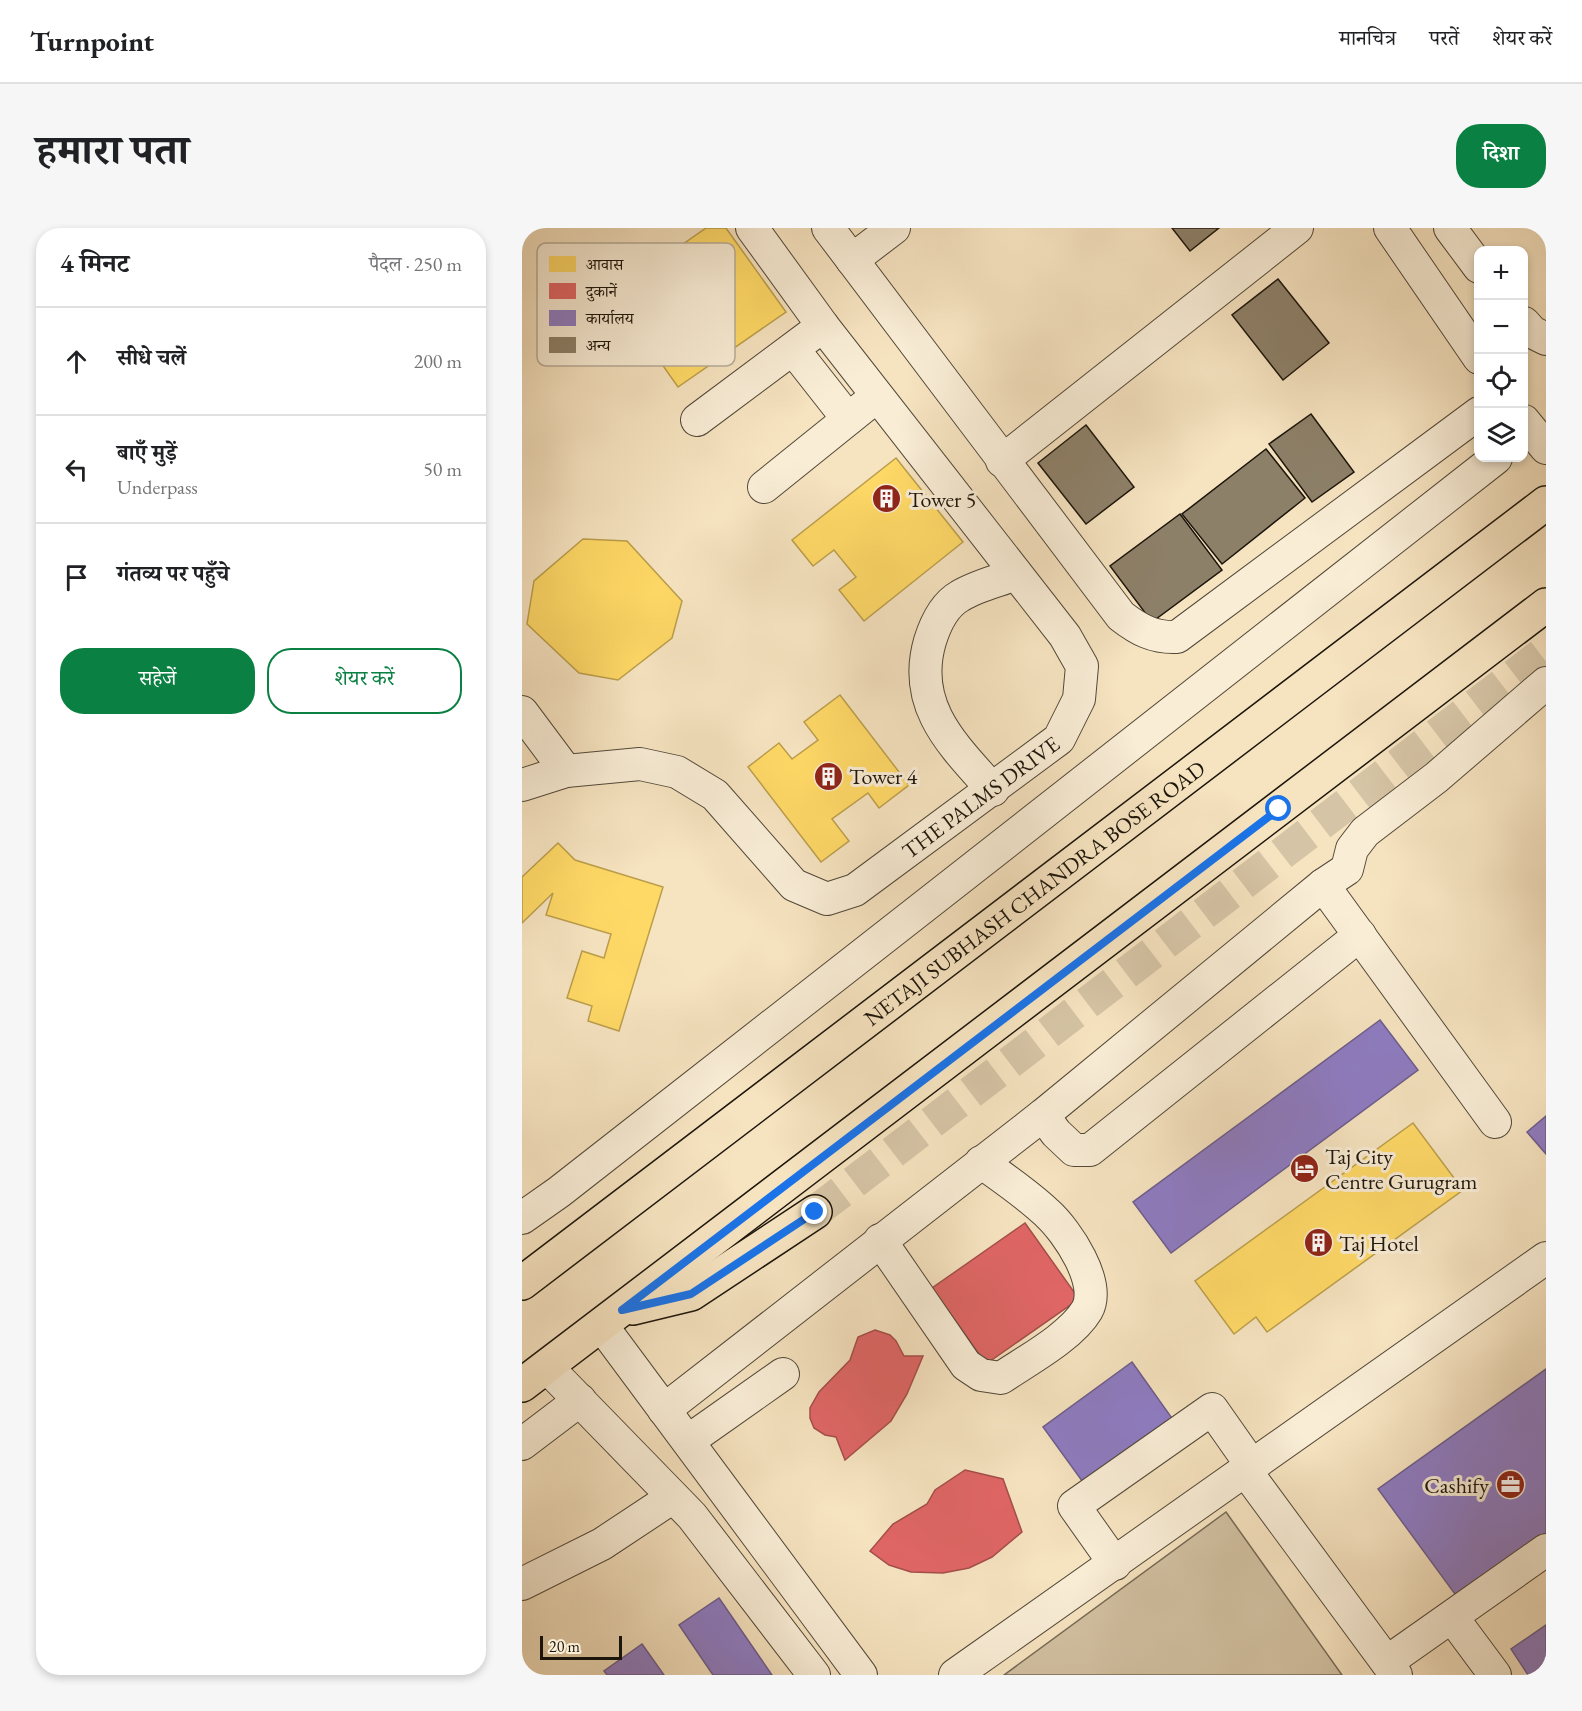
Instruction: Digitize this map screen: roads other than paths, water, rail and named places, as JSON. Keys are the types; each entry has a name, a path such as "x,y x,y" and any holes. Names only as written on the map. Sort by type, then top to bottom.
{"main road":[{"name":"NETAJI SUBHASH CHANDRA BOSE ROAD","path":"522,1283 1546,503"},
{"path":"534,1376 1546,605"},
{"path":"612,1318 691,1294 815,1212"}],"street":[{"name":"THE PALMS DRIVE","path":"522,785 566,771 640,764 677,772 715,795 794,885 827,899 855,890 1059,739 1079,699 1082,666 1065,636 823,326 752,228"},
{"path":"828,228 1121,616 1139,630 1160,638 1178,637 1474,417"},
{"path":"852,260 894,228"},
{"path":"1002,461 1297,228"},
{"path":"1390,228 1476,354"},
{"path":"1450,228 1474,260"},
{"path":"697,420 823,326"},
{"path":"1528,328 1546,339"},
{"path":"793,349 848,419"},
{"path":"764,487 877,396"},
{"path":"522,1218 559,1192 989,854 1188,702 1491,462"},
{"path":"993,790 948,740 925,694 925,658 936,622 959,596 1016,573"},
{"path":"664,1410 1043,1115 1323,885 1347,869 1352,849 1365,832 1437,777 1546,682"},
{"path":"522,712 566,771"},
{"path":"1323,885 1495,1122"},
{"path":"1043,1115 1056,1133 1074,1150 1090,1150 1360,935"},
{"path":"880,1240 966,1365 981,1376 1000,1378 1062,1337 1088,1309 1091,1284 1075,1248 1048,1213 981,1162"},
{"path":"955,1675 1546,1258"},
{"path":"612,1318 664,1410 861,1675"},
{"path":"688,1441 783,1374"},
{"path":"534,1376 580,1400 692,1516 814,1675"},
{"path":"522,1444 580,1400"},
{"path":"1115,1564 1074,1506 1212,1409 1249,1468 1391,1669 1452,1617 1546,1550"},
{"path":"522,1584 602,1544 673,1497"},
{"path":"1452,1617 1495,1675"}],"tunnel":[{"path":"815,1212 1546,651"}],"place":[{"name":"Tower 5","path":"887,499"},
{"name":"Tower 4","path":"828,776"},
{"name":"Taj City Centre Gurugram","path":"1304,1169"},
{"name":"Taj Hotel","path":"1318,1243"},
{"name":"Cashify","path":"1510,1485"}]}
